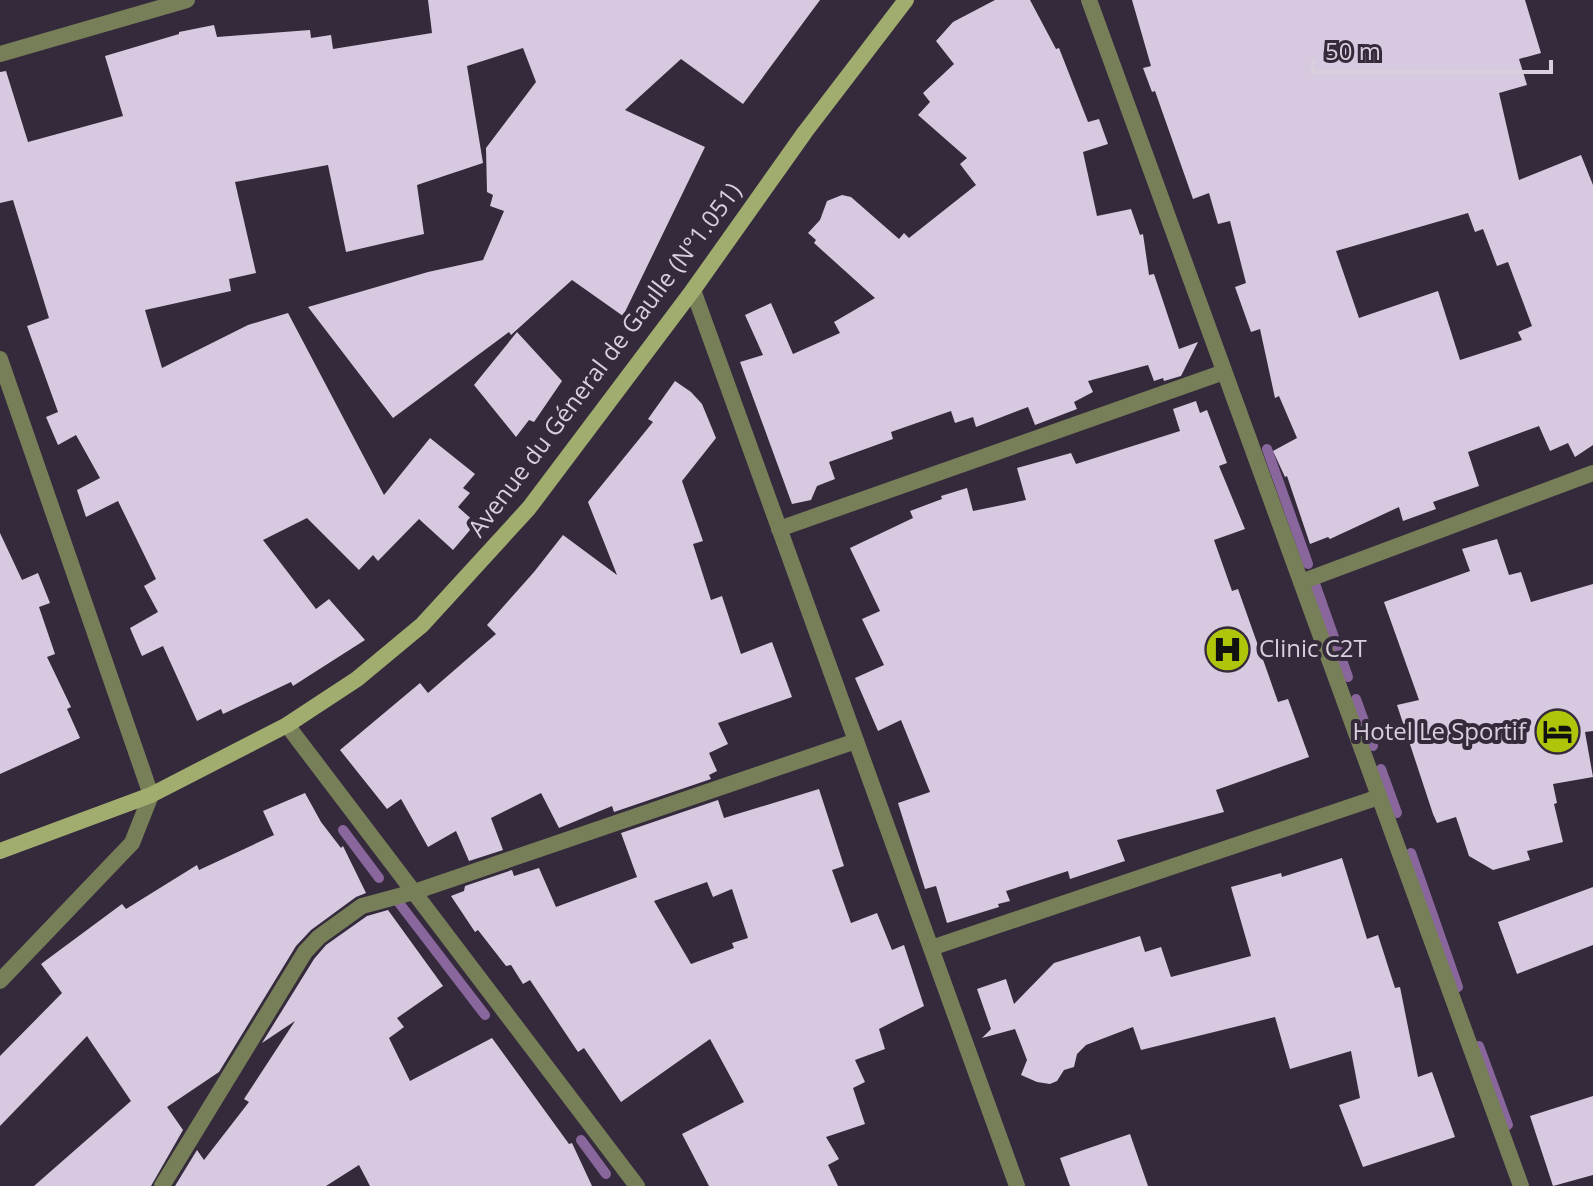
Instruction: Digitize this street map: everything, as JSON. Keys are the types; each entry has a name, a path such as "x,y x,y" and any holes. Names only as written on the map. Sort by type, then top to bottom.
{"main road":[{"name":"Avenue du Géneral de Gaulle (N°1.051)","path":"0,851 151,795 287,725 357,679 422,625 529,508 693,290 805,132 906,0"}],"street":[{"path":"0,54 187,0"},
{"path":"1089,0 1521,1186"},
{"path":"693,290 1017,1186"},
{"path":"0,359 3,379 151,795 132,843 0,981"},
{"path":"779,529 1224,372"},
{"path":"1301,582 1593,473"},
{"path":"287,725 637,1186"},
{"path":"162,1186 305,952 319,937 362,906 414,892 856,741"},
{"path":"931,948 1379,797"}],"building":[{"path":"428,0 820,0 743,104 681,59 625,110 705,147 623,316 572,280 511,335 509,332 393,418 308,307 428,272 483,260 504,211 490,206 493,195 487,192 486,148 536,82 523,48 467,66 483,163 417,185 424,234 346,252 328,165 235,182 256,273 229,279 231,291 145,310 162,368 248,325 288,313 384,495 430,438 475,474 463,488 470,493 458,507 476,523 453,550 419,519 378,561 373,555 359,570 307,518 263,540 316,609 329,599 365,640 293,686 291,682 223,714 221,709 197,721 163,646 142,656 130,628 158,612 144,586 156,579 118,501 86,517 77,490 100,478 76,435 58,445 46,417 58,412 27,326 49,318 13,200 0,203 0,72 6,71 28,142 123,116 105,56 179,32 214,25 217,37 310,30 311,38 331,35 333,49 432,33"},
{"path":"995,0 1030,0 1056,49 1059,48 1088,122 1099,119 1108,144 1083,152 1097,216 1131,209 1140,235 1143,234 1149,275 1154,274 1179,349 1198,342 1181,376 1154,381 1148,365 1088,381 1093,392 1074,402 1077,409 1035,425 1028,407 976,427 973,417 955,423 951,411 891,432 893,439 829,462 835,479 817,486 811,500 792,504 740,362 763,355 745,315 771,303 793,354 840,333 834,322 875,298 814,243 816,240 808,233 820,220 827,201 842,195 851,197 899,239 904,233 909,238 976,185 960,164 967,158 918,115 930,102 923,93 954,64 936,41 953,22"},
{"path":"1132,0 1525,0 1541,53 1519,59 1527,85 1499,93 1519,180 1581,155 1593,185 1593,445 1575,457 1568,443 1550,451 1539,426 1468,452 1479,486 1433,502 1436,509 1403,521 1399,507 1330,539 1328,537 1310,544 1287,476 1273,451 1297,438 1279,396 1275,398 1260,329 1251,332 1235,287 1246,283 1230,221 1218,224 1209,193 1193,199 1155,91 1152,92 1143,68 1151,66","holes":["1468,213 1475,232 1483,229 1497,266 1508,262 1532,326 1518,332 1522,340 1460,360 1438,291 1359,318 1336,251"]},
{"path":"517,332 562,381 534,422 529,420 516,437 474,385"},
{"path":"675,381 702,404 716,438 682,481 703,541 693,544 711,600 722,596 741,654 772,642 792,697 718,723 728,744 709,753 717,771 709,775 711,779 614,812 612,806 559,828 541,793 491,818 503,850 469,861 456,831 428,847 401,799 387,809 340,750 420,683 428,693 496,634 487,625 563,535 617,575 588,502 653,422 648,419"},
{"path":"1196,401 1200,413 1207,410 1227,463 1219,466 1245,529 1214,540 1232,591 1238,589 1278,702 1288,699 1309,757 1216,790 1224,812 1117,840 1125,861 1070,879 1068,871 1006,891 1010,901 998,904 999,907 947,923 936,886 925,889 898,803 930,792 901,720 878,731 855,678 884,665 862,619 880,611 850,548 913,518 910,511 967,488 973,511 1026,500 1017,468 1071,453 1076,464 1180,431 1173,409"},
{"path":"0,533 22,580 38,573 50,603 39,607 55,654 47,657 71,707 67,709 80,738 0,774"},
{"path":"1497,539 1509,575 1521,572 1531,602 1593,584 1593,731 1585,732 1593,777 1553,784 1557,803 1554,804 1563,842 1527,851 1530,860 1493,870 1469,856 1456,817 1437,823 1433,814 1397,705 1419,700 1384,602 1470,571 1462,549"},
{"path":"819,789 844,866 832,870 851,923 877,913 892,950 904,945 924,1006 879,1029 885,1049 855,1060 865,1082 853,1088 865,1124 826,1137 839,1159 828,1165 838,1186 709,1186 682,1134 744,1102 710,1039 621,1102 584,1048 578,1052 530,980 523,984 511,965 506,966 478,930 475,932 451,896 464,891 465,886 512,870 514,876 539,868 556,907 637,877 621,833 718,800 724,818","holes":["707,882 713,897 732,889 748,938 732,943 734,948 691,964 654,901"]},
{"path":"305,793 321,822 341,848 343,846 366,893 311,930 296,946 219,1072 167,1107 183,1130 151,1186 34,1186 131,1101 87,1036 0,1126 0,1056 62,993 41,964 122,904 126,909 197,865 199,870 274,835 263,811"},
{"path":"1342,858 1367,939 1378,935 1395,988 1400,987 1418,1077 1432,1072 1455,1137 1363,1167 1339,1105 1360,1098 1351,1051 1290,1069 1275,1017 1141,1050 1133,1027 1086,1045 1077,1054 1074,1067 1064,1070 1057,1081 1050,1084 1021,1075 1027,1060 1015,1029 982,1038 991,1029 977,989 1006,979 1014,1004 1054,963 1140,936 1145,952 1161,947 1171,977 1251,956 1231,887 1281,873 1282,877"},
{"path":"1593,887 1593,945 1517,974 1498,922"},
{"path":"388,910 443,986 397,1018 404,1027 389,1038 410,1081 492,1038 569,1144 572,1143 592,1186 370,1186 359,1165 326,1186 175,1186 197,1150 204,1160 249,1102 244,1099 295,1021 262,1043 314,959 326,945 367,916"},
{"path":"1593,1096 1593,1175 1553,1186 1530,1116"},
{"path":"1130,1134 1148,1186 1070,1186 1060,1158"}],"waterway":[{"path":"1267,449 1308,564"},
{"path":"1313,578 1348,677"},
{"path":"1356,699 1373,746"},
{"path":"1381,769 1397,813"},
{"path":"343,830 379,878"},
{"path":"1411,853 1458,987"},
{"path":"396,899 485,1015"},
{"path":"1479,1046 1508,1125"},
{"path":"581,1140 606,1174"}],"place":[{"name":"Clinic C2T","path":"1228,649"},
{"name":"Hotel Le Sportif","path":"1557,732"}]}
